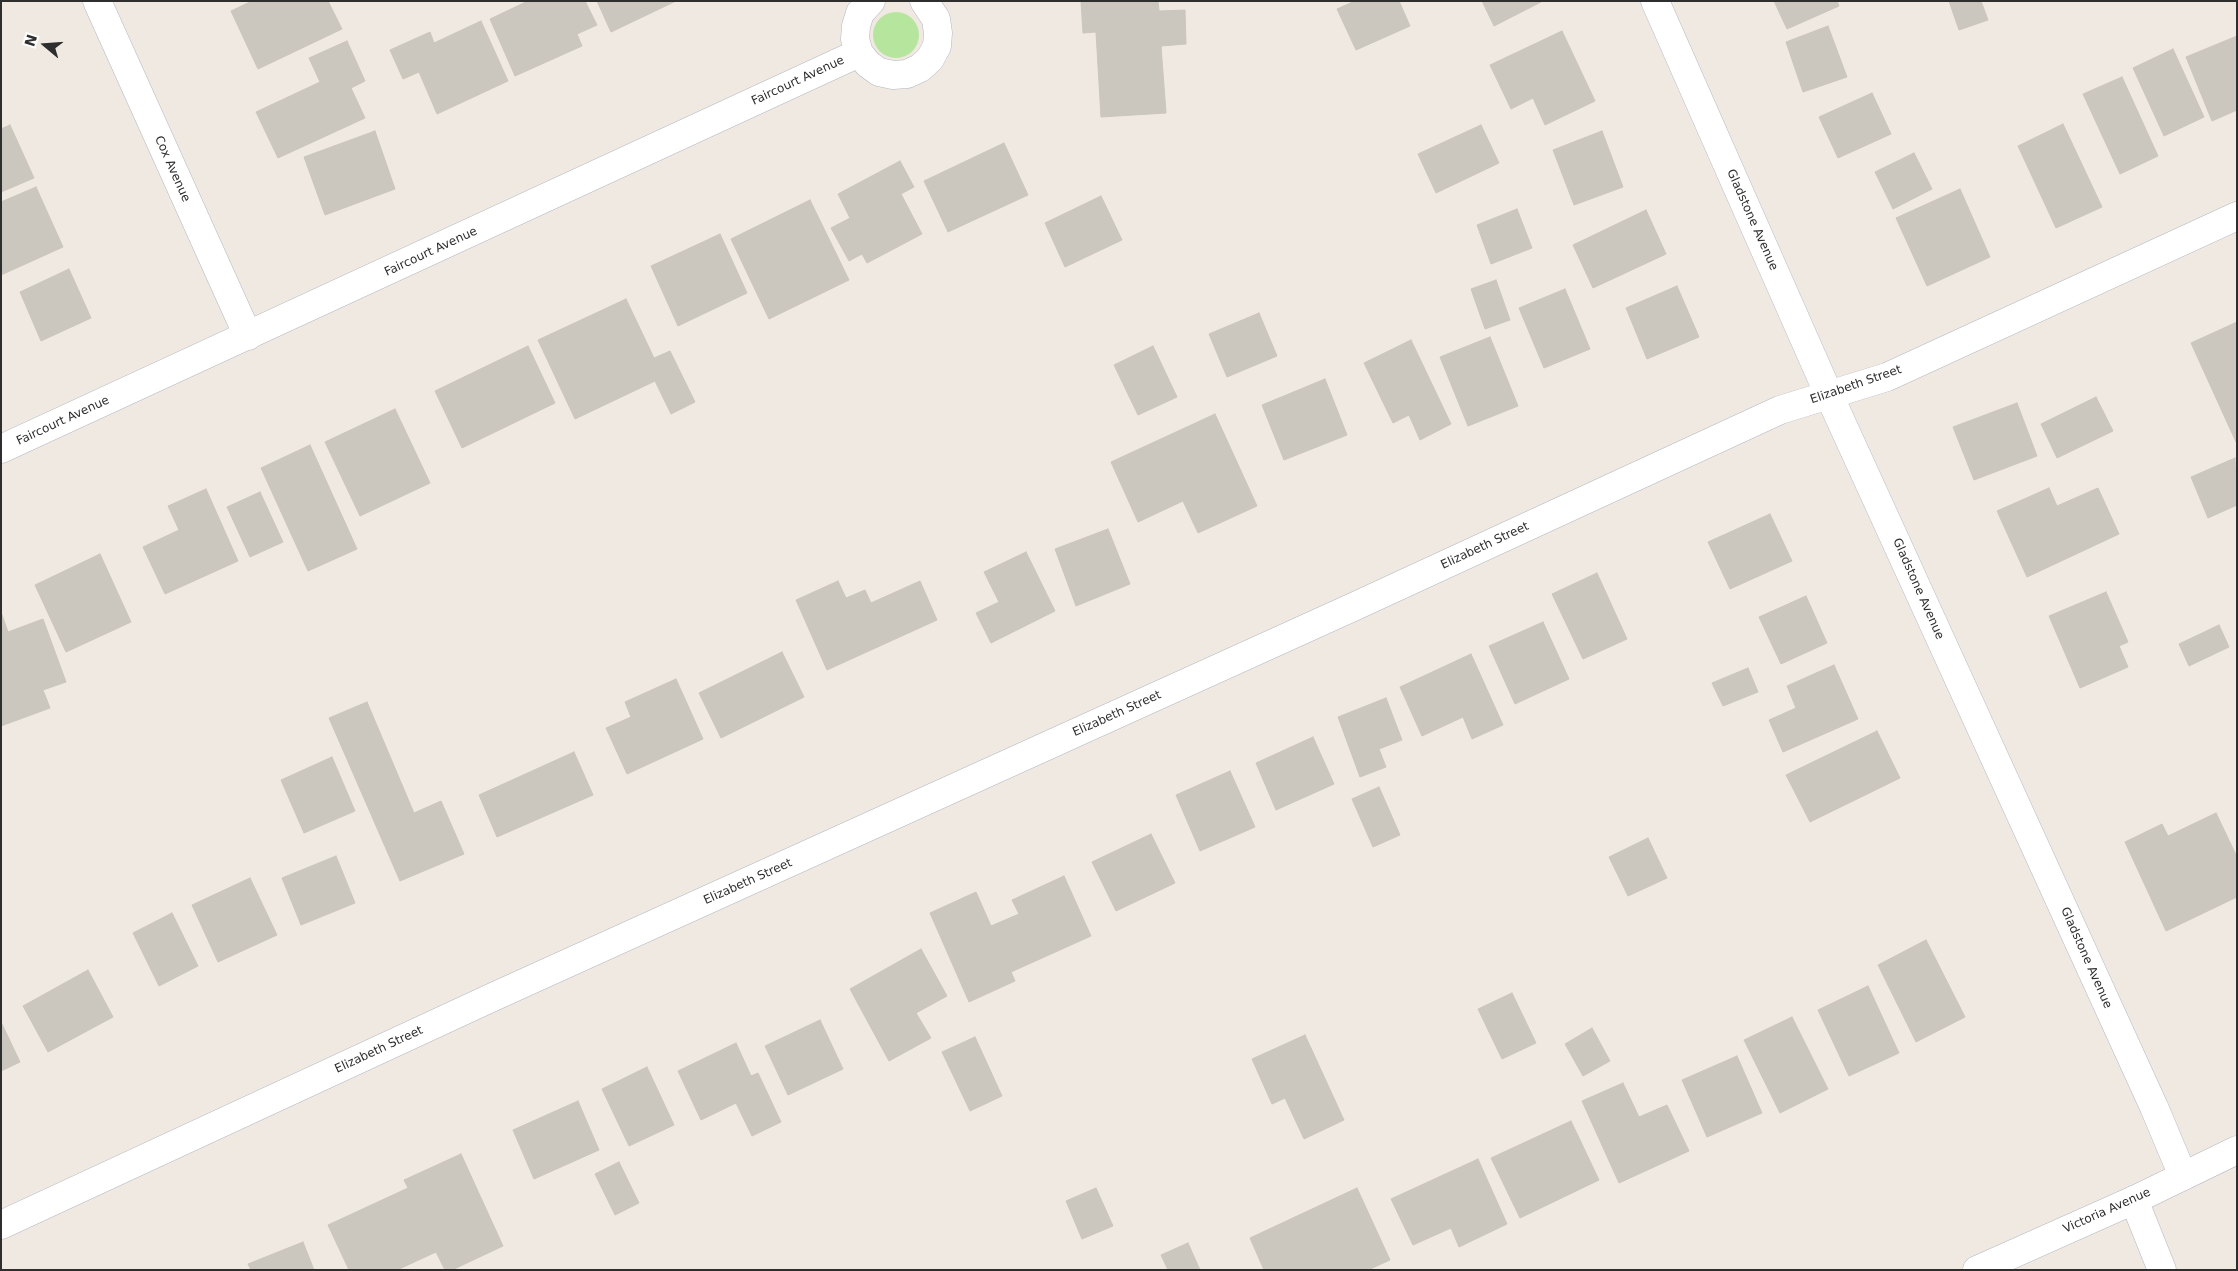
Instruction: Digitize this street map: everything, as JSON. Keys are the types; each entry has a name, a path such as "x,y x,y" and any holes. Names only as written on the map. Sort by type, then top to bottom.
{"street":[{"name":"Cox Avenue","path":"97,1 248,336"},
{"name":"Faircourt Avenue","path":"871,1 860,13 856,26 856,40 859,53 868,64 886,73 907,74 920,68 930,59 937,46 938,32 936,19 924,1"},
{"name":"Gladstone Avenue","path":"1655,1 1830,395 2150,1098 2183,1176"},
{"name":"Faircourt Avenue","path":"1,449 859,53"},
{"name":"Elizabeth Street","path":"1,1225 484,1001 1324,621 1780,410 1887,377 2237,216"},
{"name":"Victoria Avenue","path":"1977,1270 2134,1200 2237,1150"},
{"path":"2134,1200 2162,1270"}],"green space":[{"path":"896,12 909,16 915,22 919,35 915,48 909,54 896,58 883,54 877,48 873,35 877,22 883,16"}],"building":[{"path":"252,1 328,1 342,29 258,69 231,11"},
{"path":"528,1 585,1 597,25 577,34 582,46 515,76 490,19"},
{"path":"597,1 676,1 611,32"},
{"path":"1081,1 1158,1 1159,11 1185,10 1186,44 1161,46 1166,113 1101,117 1096,32 1083,33"},
{"path":"1355,1 1399,1 1410,26 1356,50 1337,9"},
{"path":"1482,1 1541,1 1541,2 1494,26"},
{"path":"1774,1 1837,1 1839,6 1787,29"},
{"path":"1949,1 1981,1 1988,20 1959,30"},
{"path":"481,21 508,81 437,114 419,72 403,79 390,50 430,32 434,43"},
{"path":"1828,26 1847,77 1803,92 1786,42"},
{"path":"1562,31 1595,101 1545,125 1533,98 1511,109 1490,65"},
{"path":"2237,36 2237,110 2212,121 2186,57"},
{"path":"347,41 365,81 351,88 365,118 278,158 256,112 320,82 309,58"},
{"path":"2173,49 2204,117 2164,136 2133,68"},
{"path":"2122,77 2158,156 2120,174 2083,94"},
{"path":"1872,93 1891,134 1838,158 1819,117"},
{"path":"2063,124 2102,207 2056,228 2018,146"},
{"path":"10,125 34,178 1,192 1,129"},
{"path":"1481,125 1499,163 1436,193 1418,154"},
{"path":"375,131 395,189 325,215 304,157"},
{"path":"1602,131 1623,187 1574,205 1553,150"},
{"path":"1004,143 1028,195 948,232 924,181"},
{"path":"1914,153 1932,189 1893,209 1875,172"},
{"path":"900,161 914,187 901,194 922,234 867,263 862,254 849,261 831,228 850,218 838,194"},
{"path":"36,187 63,247 1,275 1,202"},
{"path":"1960,189 1990,257 1927,286 1896,218"},
{"path":"1101,196 1122,240 1065,267 1045,223"},
{"path":"810,200 849,280 769,319 731,239"},
{"path":"1517,209 1532,248 1491,264 1477,225"},
{"path":"1646,210 1666,254 1593,288 1573,245"},
{"path":"720,234 747,293 678,326 651,266"},
{"path":"69,269 91,318 41,341 20,292"},
{"path":"1496,280 1510,320 1485,329 1471,289"},
{"path":"1677,286 1699,337 1647,359 1626,308"},
{"path":"1565,289 1590,349 1544,368 1519,308"},
{"path":"626,299 654,358 670,351 695,402 671,414 655,381 575,419 538,340"},
{"path":"1259,313 1277,356 1227,377 1209,334"},
{"path":"2237,322 2237,442 2236,442 2191,343"},
{"path":"1490,337 1518,406 1468,426 1440,357"},
{"path":"1411,340 1451,424 1420,440 1409,415 1393,423 1364,363"},
{"path":"528,346 555,403 462,448 435,391"},
{"path":"1153,346 1177,397 1138,415 1114,365"},
{"path":"1325,379 1347,435 1284,460 1262,405"},
{"path":"2096,397 2113,431 2057,458 2041,424"},
{"path":"2017,403 2037,456 1974,480 1953,427"},
{"path":"395,409 430,483 360,516 325,442"},
{"path":"1215,414 1257,506 1198,533 1183,501 1138,522 1111,462"},
{"path":"310,445 357,549 308,571 261,468"},
{"path":"2235,458 2237,505 2208,518 2191,477"},
{"path":"2049,488 2057,506 2098,488 2119,534 2027,577 1997,511"},
{"path":"206,489 238,561 165,594 143,547 179,530 168,506"},
{"path":"260,492 283,542 250,557 227,507"},
{"path":"1770,514 1792,561 1730,589 1708,542"},
{"path":"1108,529 1130,584 1076,606 1055,549"},
{"path":"1026,552 1055,611 991,643 976,613 999,602 984,572"},
{"path":"100,554 131,622 66,652 35,585"},
{"path":"1597,573 1627,639 1583,659 1552,594"},
{"path":"838,581 846,598 865,590 871,603 920,581 937,620 827,670 796,600"},
{"path":"2106,592 2128,642 2119,646 2128,667 2080,688 2049,616"},
{"path":"1806,596 1827,643 1781,664 1759,617"},
{"path":"1,612 8,632 43,619 66,682 43,690 50,708 1,726"},
{"path":"1543,622 1569,679 1515,704 1489,646"},
{"path":"2219,625 2229,647 2189,666 2179,644"},
{"path":"782,652 804,697 721,738 699,693"},
{"path":"1471,654 1503,725 1472,739 1463,717 1422,736 1400,687"},
{"path":"1834,665 1858,719 1783,752 1769,720 1796,708 1787,686"},
{"path":"1748,668 1758,692 1723,706 1712,683"},
{"path":"676,679 703,739 627,774 606,728 631,717 625,702"},
{"path":"1386,698 1402,740 1379,749 1386,767 1360,777 1338,717"},
{"path":"367,702 414,813 441,801 464,854 400,881 329,718"},
{"path":"1877,731 1900,778 1810,822 1786,775"},
{"path":"1313,737 1334,784 1276,810 1256,763"},
{"path":"574,752 593,795 497,837 479,795"},
{"path":"332,757 355,811 304,833 281,780"},
{"path":"1230,771 1255,827 1200,851 1176,795"},
{"path":"1379,787 1400,835 1373,847 1352,799"},
{"path":"2216,813 2237,857 2237,897 2166,931 2125,842 2162,824 2168,836"},
{"path":"1151,834 1175,883 1116,911 1092,862"},
{"path":"1648,838 1667,878 1628,896 1609,857"},
{"path":"336,856 355,903 301,925 282,878"},
{"path":"1064,876 1091,936 1011,972 1015,981 969,1002 930,913 976,892 991,926 1019,914 1012,900"},
{"path":"250,878 277,935 218,962 192,905"},
{"path":"172,913 198,966 159,986 133,933"},
{"path":"1926,940 1965,1017 1916,1042 1878,965"},
{"path":"921,949 947,996 916,1013 931,1038 889,1061 850,989"},
{"path":"88,970 113,1017 48,1052 23,1006"},
{"path":"1868,986 1899,1053 1849,1076 1818,1010"},
{"path":"1512,993 1536,1043 1502,1059 1478,1009"},
{"path":"1792,1017 1828,1089 1780,1113 1744,1040"},
{"path":"820,1020 843,1069 788,1095 765,1046"},
{"path":"1,1022 20,1062 1,1071"},
{"path":"1592,1028 1610,1061 1583,1076 1565,1044"},
{"path":"1305,1035 1344,1120 1304,1139 1285,1098 1272,1104 1252,1059"},
{"path":"975,1037 1002,1096 970,1111 942,1052"},
{"path":"736,1043 751,1076 758,1073 781,1122 752,1136 736,1103 701,1120 678,1071"},
{"path":"1737,1056 1762,1113 1707,1137 1682,1080"},
{"path":"647,1067 674,1125 629,1146 602,1089"},
{"path":"1623,1083 1639,1117 1667,1105 1689,1151 1619,1183 1582,1101"},
{"path":"578,1101 599,1150 534,1179 513,1130"},
{"path":"1571,1121 1599,1180 1520,1218 1491,1158"},
{"path":"461,1154 503,1246 452,1270 445,1270 436,1252 397,1270 349,1270 328,1225 408,1188 404,1180"},
{"path":"1478,1159 1507,1224 1459,1247 1451,1228 1413,1245 1391,1199"},
{"path":"619,1162 639,1203 615,1215 595,1174"},
{"path":"1096,1188 1113,1226 1082,1239 1066,1201"},
{"path":"1357,1188 1390,1260 1368,1270 1264,1270 1250,1238"},
{"path":"303,1242 314,1270 251,1270 248,1264"},
{"path":"1188,1243 1200,1270 1168,1270 1161,1255"}]}
